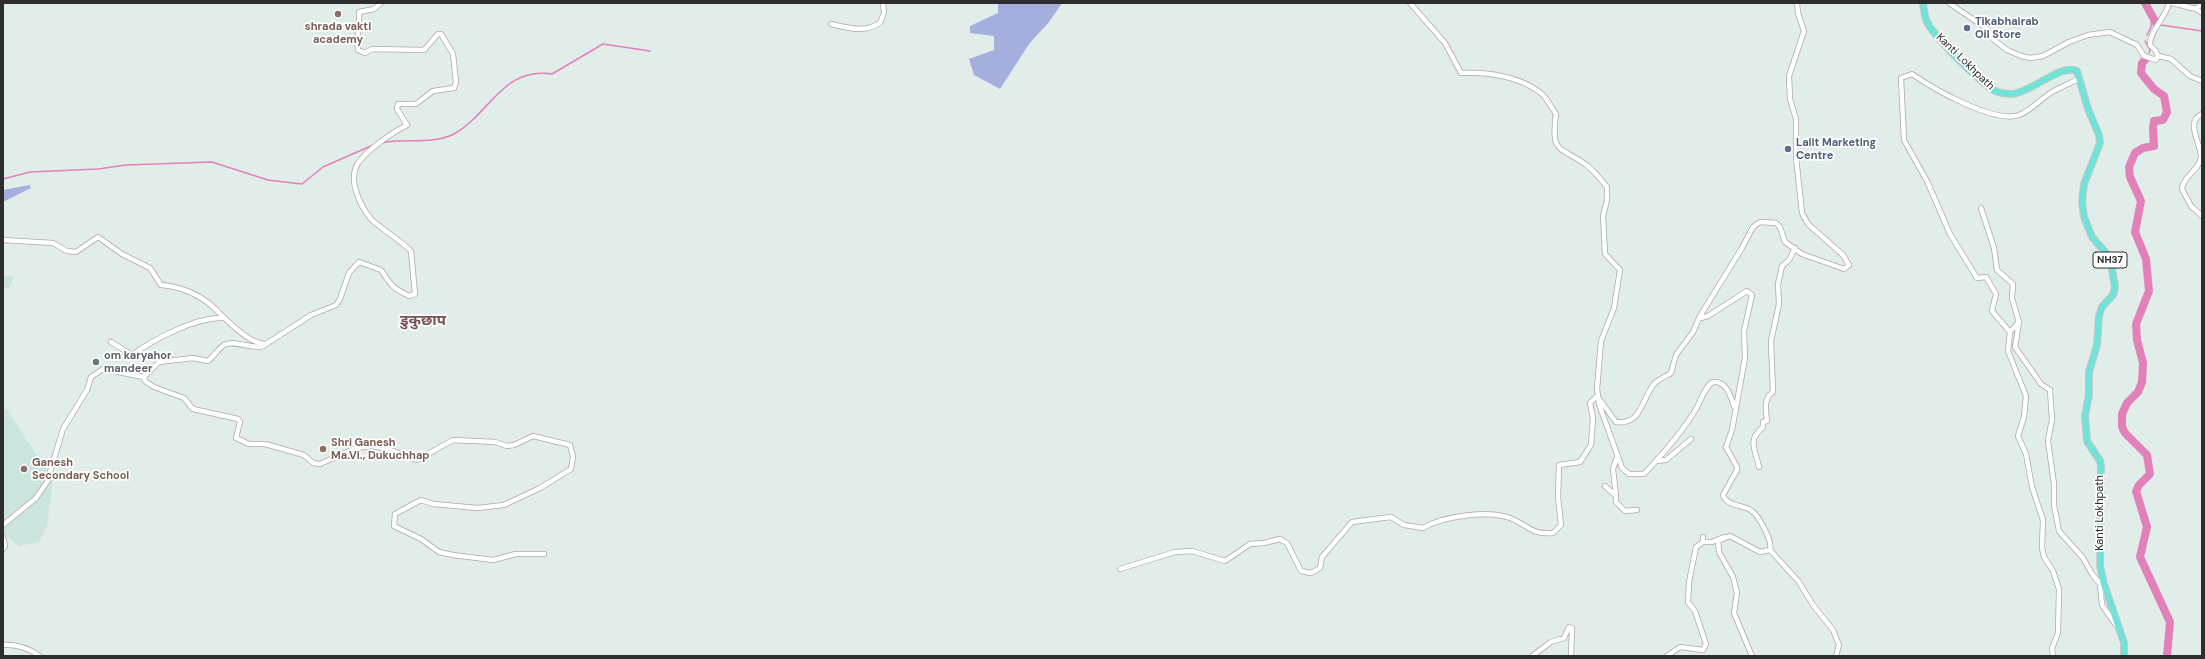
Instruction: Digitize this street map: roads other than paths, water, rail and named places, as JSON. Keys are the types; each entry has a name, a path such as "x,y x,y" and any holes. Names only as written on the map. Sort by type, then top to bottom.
{"main road":[{"name":"Kanti Lokhpath","path":"1923,3 1927,23 1934,32 1979,78 1997,92 2004,94 2021,93 2069,69 2077,70 2088,109 2099,135 2100,143 2084,184 2082,201 2084,217 2092,237 2106,253 2111,263 2115,287 2113,295 2102,307 2099,316 2098,345 2089,372 2089,394 2084,416 2087,441 2100,461 2101,466 2100,566 2104,584 2124,643 2124,656"}],"street":[{"path":"144,377 149,369 159,362 193,358 208,360 215,356 222,346 230,343 258,348 311,315 336,305 350,273 359,262 380,269 390,285 396,289 410,296 415,294 411,251 368,215 360,202 355,186 356,167 378,145 407,125 396,110 398,104 416,104 430,92 451,90 456,82 453,54 441,34 438,34 424,50 372,49 365,53 358,50 356,40 360,28 359,12 374,9 381,3"},
{"path":"832,24 860,30 871,29 880,23 884,13 883,3"},
{"path":"1410,3 1445,43 1462,73 1486,72 1524,84 1542,94 1556,114 1553,135 1560,150 1586,164 1607,187 1603,216 1605,254 1620,270 1614,308 1601,341 1597,396 1622,468 1629,474 1644,474 1658,461 1696,410 1709,384 1714,382 1721,383 1729,392 1735,408"},
{"path":"1597,396 1616,422 1626,423 1637,416 1656,382 1671,373 1675,366 1676,356 1693,332 1700,316 1742,248 1753,227 1760,222 1776,222 1780,227 1785,242 1802,254 1844,268 1849,265 1843,255 1808,224 1802,212 1796,119 1790,99 1789,76 1804,31 1798,13 1797,3"},
{"path":"1949,3 1986,28 1993,39 2007,50 2030,58 2043,56 2054,49 2088,35 2110,32 2137,45 2144,56 2156,60 2158,56"},
{"path":"2202,13 2196,9 2170,3 2150,43 2158,56 2171,59 2190,76 2202,82"},
{"path":"2196,9 2202,3"},
{"path":"2010,332 1992,311 1996,294 1986,277 1977,278 1961,254 1928,181 1904,140 1901,78 1912,74 1952,98 1992,113 2012,116 2020,115 2050,93 2080,78"},
{"path":"2202,114 2195,121 2194,134 2201,158 2182,186 2191,206 2202,216"},
{"path":"1981,208 1994,248 1997,270 2013,284 2012,298 2020,322 2015,348 2041,384 2050,390 2052,419 2048,441 2054,484 2054,505 2059,531 2083,558 2092,574 2100,584 2102,605 2119,630"},
{"path":"3,240 53,243 67,251 76,252 98,237 122,254 150,268 161,285 177,286 210,304 223,318 258,344 265,344"},
{"path":"1759,467 1753,440 1754,435 1763,427 1763,422 1767,421 1765,407 1769,394 1773,392 1771,340 1779,304 1778,284 1782,266 1789,260 1795,248"},
{"path":"1700,316 1701,318 1708,316 1746,291 1752,295 1744,330 1745,358 1732,430 1726,447 1737,467 1737,470 1723,495 1728,502 1752,511 1770,538 1770,550 1799,582 1813,604 1834,630 1839,645 1836,656"},
{"path":"111,342 132,355 183,327 214,318 223,318"},
{"path":"2020,322 2010,332 2008,352 2026,396 2024,417 2018,436 2026,454 2032,487 2043,520 2042,548 2044,557 2053,571 2059,589 2058,633 2052,648 2053,656"},
{"path":"3,526 36,498 47,482 63,429 87,390 91,377 103,369 144,377"},
{"path":"144,377 145,381 154,387 184,398 193,409 238,419 240,422 236,438 249,444 265,444 304,455 313,463 320,464 356,448 372,446 388,449 417,460 429,455 453,440 496,442 506,446 514,446 524,439 533,436 570,446 573,457 571,469 540,488 504,505 478,508 433,504 421,500 395,514 394,526 421,539 439,552 493,560 516,554 544,554"},
{"path":"1120,569 1175,552 1192,552 1225,561 1250,544 1280,539 1286,543 1300,571 1311,573 1320,568 1322,557 1352,522 1382,517 1391,517 1404,525 1423,528 1434,521 1489,515 1510,518 1540,534 1553,534 1561,525 1558,497 1559,465 1580,462 1591,445 1593,418 1590,403 1597,396"},
{"path":"1658,461 1666,460 1691,440"},
{"path":"1617,457 1613,469 1616,502 1625,511 1637,510"},
{"path":"1605,486 1616,496"},
{"path":"1667,656 1680,647 1703,650 1706,644 1695,611 1688,602 1688,582 1696,546 1703,539 1712,542 1718,538 1730,536 1760,552 1770,550"},
{"path":"1730,536 1718,541 1719,552 1733,577 1737,593 1734,613 1752,656"},
{"path":"3,537 5,546 3,549"},
{"path":"1532,656 1551,642 1564,638 1569,628 1572,628 1571,656"},
{"path":"3,645 14,644 25,647 40,656"}],"waterway":[{"path":"2145,3 2156,23"},
{"path":"2147,35 2151,27 2152,17"},
{"path":"2161,25 2202,31"},
{"path":"2145,41 2150,50 2149,53"},
{"path":"381,143 437,139 454,134 467,125 509,84 521,77 535,73 552,74 603,44 650,51"},
{"path":"2147,58 2142,63 2141,73 2154,89 2164,96 2167,112 2163,120 2154,121 2154,146 2143,148 2135,153 2129,167 2130,177 2141,201 2135,232 2146,259 2149,291 2136,324 2137,340 2143,363 2142,382 2138,392 2127,403 2122,414 2122,427 2125,433 2147,455 2150,474 2139,485 2136,491 2147,527 2140,557 2170,622 2167,656"},
{"path":"3,179 30,172 98,169 126,165 212,162 268,180 302,184 323,167 373,145"}],"place":[{"name":"shrada vakti academy","path":"338,14"},
{"name":"Tikabhairab Oil Store","path":"1967,28"},
{"name":"Lalit Marketing Centre","path":"1788,149"},
{"name":"om karyahor mandeer","path":"96,362"},
{"name":"Shri Ganesh Ma.Vi., Dukuchhap","path":"323,449"},
{"name":"Ganesh Secondary School","path":"24,469"}],"district":[{"name":"डुकुछाप","path":"423,321"}]}
